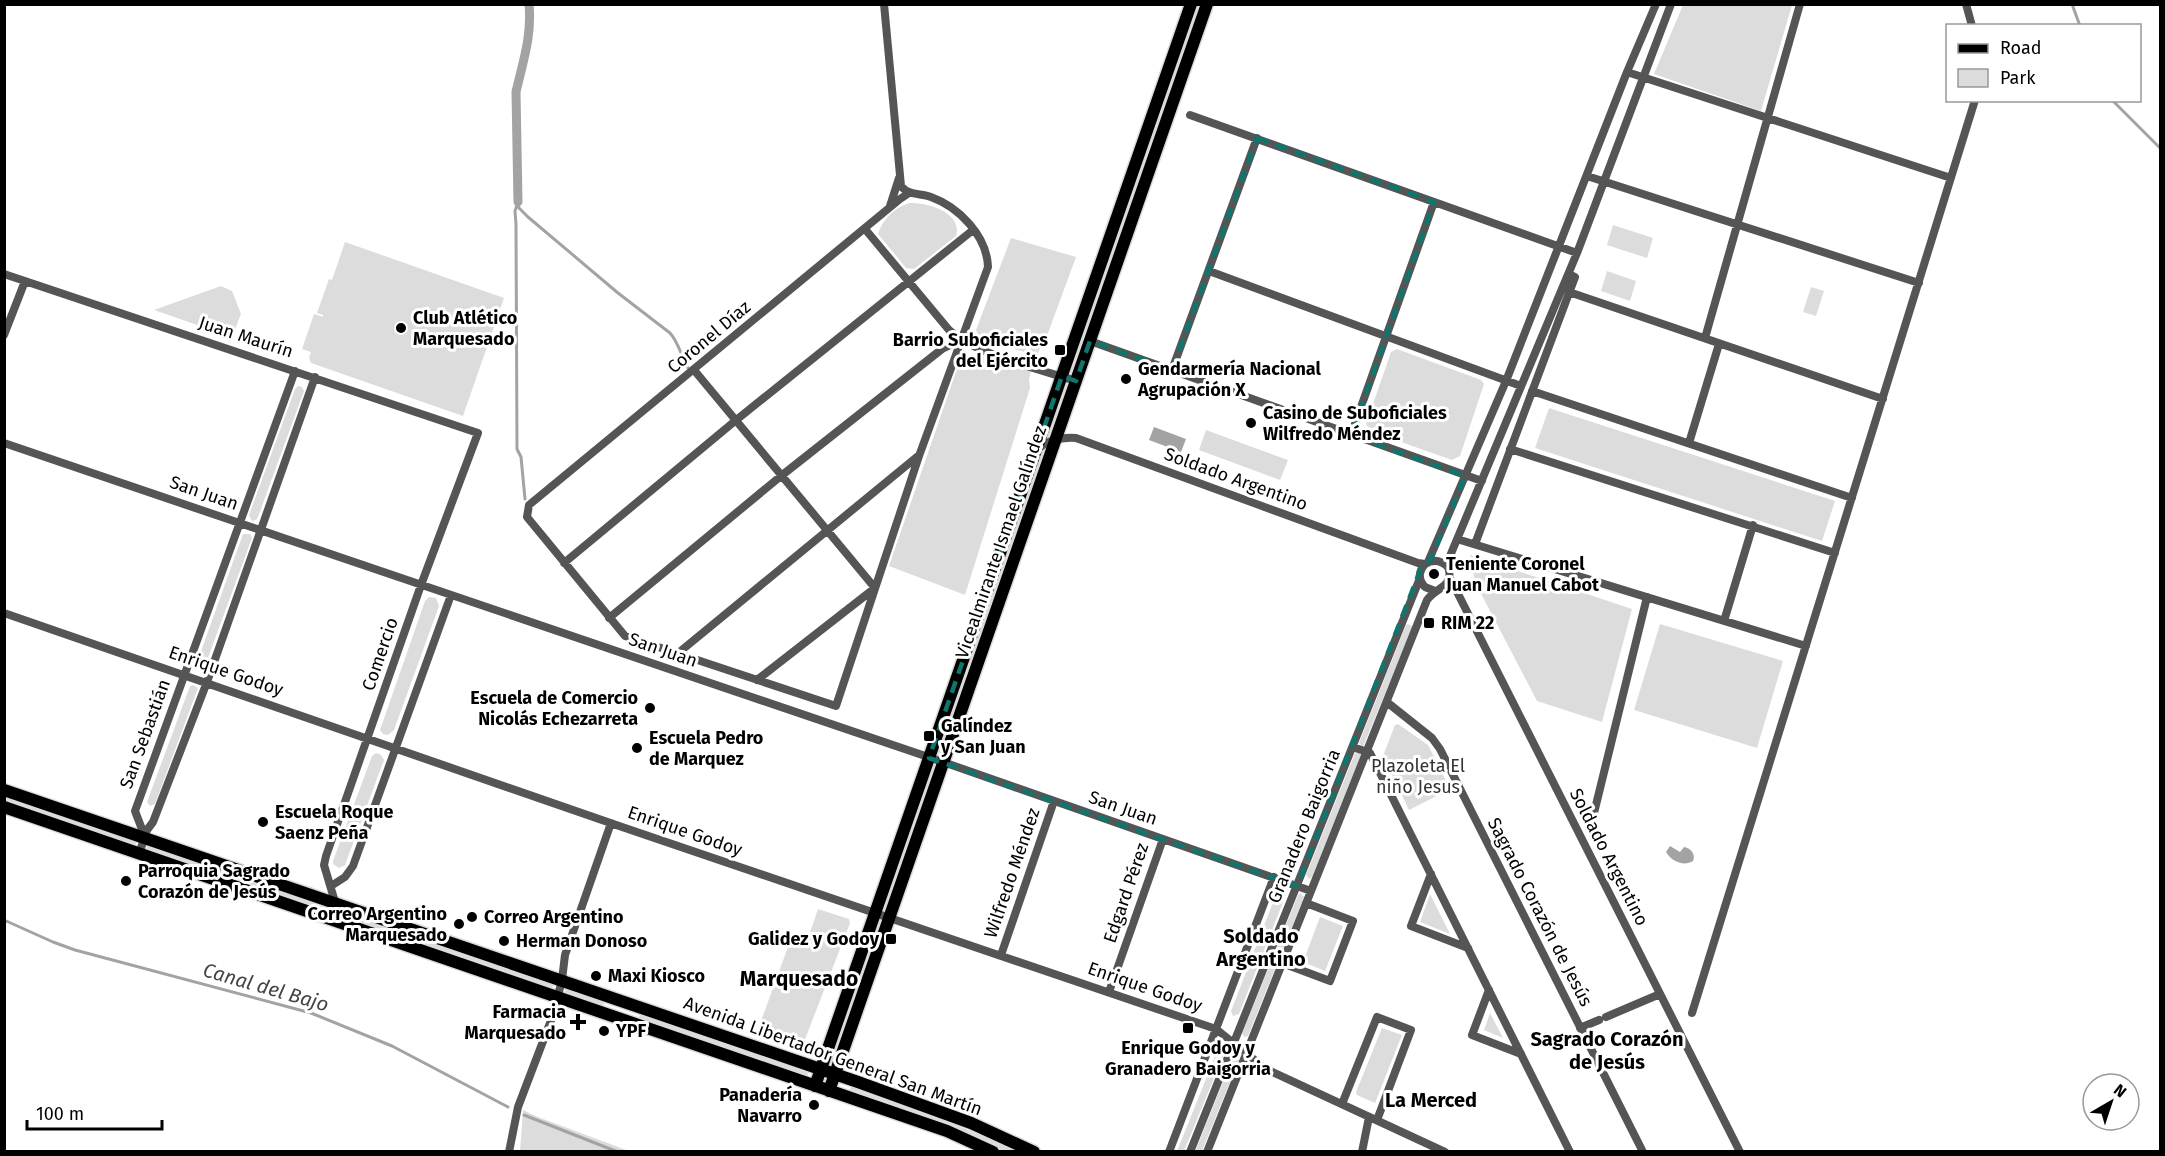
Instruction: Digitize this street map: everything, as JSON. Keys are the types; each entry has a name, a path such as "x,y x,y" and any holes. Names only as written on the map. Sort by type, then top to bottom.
{"main road":[{"name":"Vicealmirante Ismael Galíndez","path":"815,1086 1191,4"},
{"name":"Vicealmirante Ismael Galíndez","path":"829,1090 1207,4"},
{"name":"Avenida Libertador General San Martín","path":"4,789 835,1073 942,1111 1034,1152"},
{"name":"Avenida Libertador General San Martín","path":"4,807 947,1131 993,1152"},
{"path":"608,1015 614,998"},
{"path":"632,1023 637,1006"}],"street":[{"path":"884,4 901,186 909,194 925,195 942,202 960,214 973,230 985,249 988,267 918,456 836,706 624,636 564,563 735,421 973,230"},
{"name":"Granadero Baigorria","path":"1190,1152 1353,747 1420,573 1466,476 1506,381 1627,72 1656,4"},
{"path":"1450,578 1448,567 1457,539 1569,274 1671,4"},
{"path":"1705,338 1800,4"},
{"path":"1966,4 1971,24"},
{"path":"1627,72 1951,178"},
{"path":"1692,1013 1974,102"},
{"path":"1190,115 1577,253"},
{"path":"1172,370 1257,138"},
{"path":"1587,176 1918,283"},
{"path":"889,209 899,178"},
{"name":"Coronel Díaz","path":"564,563 527,517 529,505 909,194"},
{"path":"1351,435 1434,202"},
{"path":"865,229 949,330 961,340 987,352 1076,381"},
{"path":"1209,271 1521,386"},
{"name":"Juan Maurín","path":"4,274 478,433"},
{"path":"1474,544 1575,277 1569,274"},
{"path":"4,335 25,281"},
{"path":"1569,292 1883,399"},
{"path":"609,618 781,476 942,349 961,340"},
{"path":"1090,341 1482,481"},
{"path":"1689,443 1719,344"},
{"path":"694,370 874,588"},
{"name":"San Sebastián","path":"145,838 135,811 295,371"},
{"name":"San Sebastián","path":"140,854 207,682 315,377"},
{"path":"1532,391 1852,498"},
{"path":"1491,415 1519,425"},
{"name":"Comercio","path":"335,902 324,864 421,585 478,433"},
{"name":"Soldado Argentino","path":"1055,440 1065,438 1080,440 1418,563 1426,563"},
{"path":"1036,450 1055,440"},
{"name":"San Juan","path":"4,443 943,762 1311,891"},
{"path":"1510,449 1835,553"},
{"path":"677,654 918,456"},
{"path":"1724,621 1753,525"},
{"path":"1457,539 1806,646"},
{"path":"1426,563 1439,561 1448,567"},
{"path":"1420,578 1425,587 1435,591"},
{"name":"Granadero Baigorria","path":"1207,1152 1388,703 1427,600 1435,591 1445,587 1450,578"},
{"name":"Soldado Argentino","path":"1450,578 1740,1152"},
{"path":"757,680 874,588"},
{"path":"331,886 345,877 353,866 452,595"},
{"path":"1594,813 1647,597"},
{"name":"Enrique Godoy","path":"4,613 1216,1029 1266,1069 1445,1152"},
{"name":"Sagrado Corazón de Jesús","path":"1388,703 1432,738 1440,749 1642,1152"},
{"path":"1353,747 1370,753 1570,1152"},
{"name":"Wilfredo Méndez","path":"1001,955 1054,801"},
{"path":"509,1152 518,1107 553,1015 562,980 565,955 611,823"},
{"name":"Edgard Pérez","path":"1109,992 1163,839"},
{"path":"1431,874 1411,926 1468,948"},
{"name":"Granadero Baigorria","path":"1169,1152 1274,877"},
{"path":"329,919 335,902"},
{"name":"Granadero Baigorria","path":"1282,963 1330,981 1353,921 1306,903"},
{"path":"1489,990 1472,1035 1521,1054"},
{"path":"1580,1028 1660,994"},
{"path":"1342,1104 1377,1017 1411,1030 1373,1118 1362,1152"}],"highlighted area":[{"path":"1257,138 1434,202 1351,435 1465,476 1431,559 1421,568 1297,886 929,758 1062,376 1076,381 1090,341 1172,370"}],"green space":[{"path":"1197,5 1201,5 1078,356 1074,355"},
{"path":"1683,5 1792,5 1761,111 1654,74"},
{"path":"909,203 925,204 942,210 954,221 957,228 956,236 914,269 906,268 878,234 890,215"},
{"path":"1613,225 1653,238 1647,258 1607,245"},
{"path":"1011,238 1076,257 1044,344 1037,356 985,340 976,330"},
{"name":"Club Atlético Marquesado","path":"345,242 504,298 463,416 311,363 309,357 311,352 302,349 314,314 323,317 317,313 329,279 332,280"},
{"path":"1607,271 1636,281 1630,301 1601,291"},
{"path":"221,286 232,291 241,314 232,337 154,310"},
{"path":"1811,287 1824,291 1816,316 1803,312"},
{"path":"1397,349 1481,380 1484,384 1460,456 1452,460 1370,431 1366,424 1391,352"},
{"path":"980,354 1031,370 1030,388 965,595 889,566 959,363 976,368"},
{"path":"298,386 304,391 258,517 252,521 249,515"},
{"path":"1549,408 1835,501 1822,541 1535,448"},
{"path":"1206,430 1288,460 1280,480 1199,450"},
{"path":"1046,450 945,741 1039,462"},
{"path":"243,534 250,534 252,538 205,666 200,671 196,669 196,665"},
{"path":"1470,555 1632,609 1602,722 1537,701 1475,582"},
{"path":"429,597 436,598 439,606 394,730 388,735 383,734 380,730 425,601"},
{"path":"1408,624 1412,628 1363,747 1359,743"},
{"path":"1660,624 1783,661 1757,748 1634,710"},
{"path":"190,686 198,688 155,804 150,806 147,802"},
{"name":"Plazoleta El niño Jesus","path":"1398,724 1428,745 1450,789 1409,810 1383,756 1395,725"},
{"path":"1356,751 1361,755 1312,877 1309,879 1306,875"},
{"path":"376,753 384,760 345,865 339,868 333,864 333,861 372,756"},
{"path":"931,775 930,787 890,897 893,881"},
{"path":"5,796 135,840 136,844 135,846 5,803"},
{"path":"149,845 324,905 325,910 147,851"},
{"path":"1277,892 1285,893 1285,897 1239,1014 1233,1016 1231,1011"},
{"path":"1300,893 1304,897 1248,1036 1244,1037 1242,1033"},
{"path":"1430,894 1450,934 1420,922"},
{"path":"818,909 849,919 850,923 804,1042 799,1046 757,1032 792,936 807,941"},
{"path":"340,911 552,983 553,987 552,989 338,915"},
{"path":"1320,917 1343,926 1325,971 1303,962"},
{"path":"876,933 875,944 837,1053 832,1052"},
{"path":"567,989 603,1001 604,1005 601,1008 565,995 564,992"},
{"path":"1490,1013 1503,1038 1484,1030"},
{"path":"641,1014 807,1071 808,1075 807,1077 638,1019"},
{"path":"1382,1028 1402,1035 1375,1103 1357,1095 1356,1092"},
{"path":"1220,1044 1226,1049 1184,1151 1177,1151"},
{"path":"1235,1055 1239,1060 1202,1151 1195,1152 1233,1057"},
{"path":"851,1086 952,1123 1016,1151 1003,1151 849,1093"},
{"path":"523,1110 538,1117 629,1151 520,1151"}],"shaded area":[{"path":"1154,427 1186,439 1181,452 1149,440"},
{"path":"1670,846 1680,852 1684,847 1689,849 1693,854 1693,861 1682,863 1674,860 1666,852"}],"waterway":[{"path":"518,202 516,92 528,38 529,4"},
{"path":"2072,4 2079,24"},
{"path":"2114,102 2160,148"},
{"path":"518,202 515,211 517,449 521,457 525,499"},
{"path":"518,203 519,208 528,217 618,293 670,333 688,368"},
{"name":"Canal del Bajo","path":"4,920 75,950 311,1013 392,1046 508,1107"},
{"name":"Canal del Bajo","path":"524,1115 618,1152"}],"place":[{"name":"Club Atlético Marquesado","path":"401,328"},
{"name":"Barrio Suboficiales del Ejército","path":"1060,350"},
{"name":"Gendarmería Nacional Agrupación X","path":"1126,379"},
{"name":"Casino de Suboficiales Wilfredo Méndez","path":"1251,423"},
{"name":"Teniente Coronel Juan Manuel Cabot","path":"1434,574"},
{"name":"RIM 22","path":"1429,623"},
{"name":"Escuela de Comercio Nicolás Echezarreta","path":"650,708"},
{"name":"Galíndez y San Juan","path":"929,736"},
{"name":"Escuela Pedro de Marquez","path":"637,748"},
{"name":"Escuela Roque Saenz Peña","path":"263,822"},
{"name":"Parroquia Sagrado Corazón de Jesús","path":"126,881"},
{"name":"Correo Argentino","path":"472,917"},
{"name":"Correo Argentino Marquesado","path":"459,924"},
{"name":"Galidez y Godoy","path":"891,939"},
{"name":"Herman Donoso","path":"504,941"},
{"name":"Maxi Kiosco","path":"596,976"},
{"name":"Farmacia Marquesado","path":"578,1022"},
{"name":"Enrique Godoy y Granadero Baigorria","path":"1188,1028"},
{"name":"YPF","path":"604,1031"},
{"name":"Panadería Navarro","path":"814,1105"}],"district":[{"name":"Soldado Argentino","path":"1261,948"},
{"name":"Marquesado","path":"799,979"},
{"name":"Sagrado Corazón de Jesús","path":"1607,1050"},
{"name":"La Merced","path":"1431,1100"}]}
